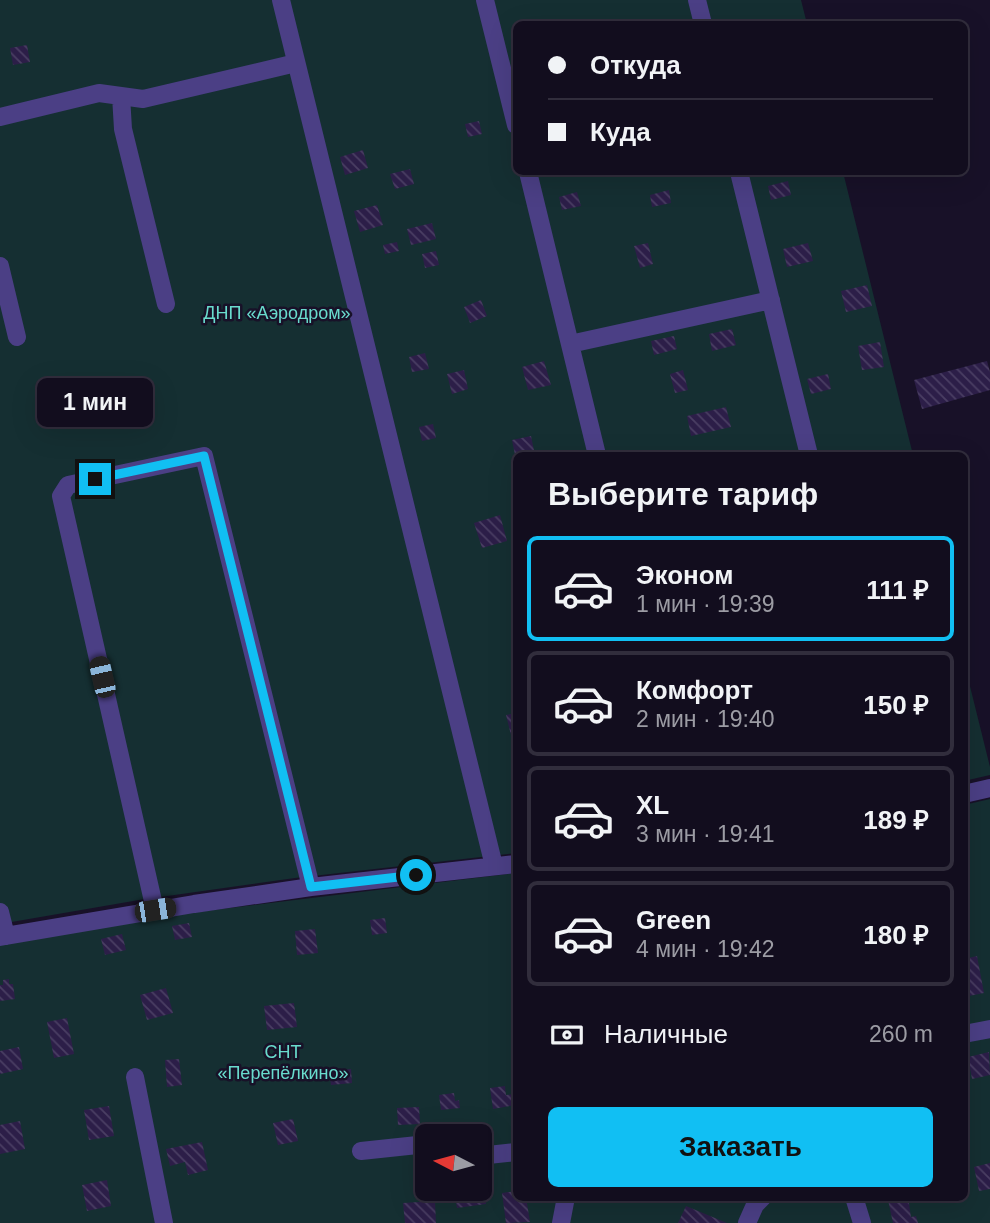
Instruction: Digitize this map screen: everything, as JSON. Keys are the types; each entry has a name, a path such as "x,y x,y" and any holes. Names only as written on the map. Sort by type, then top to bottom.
{"street":[{"path":"281,0 494,866"},
{"path":"485,0 513,113"},
{"path":"697,0 702,21"},
{"path":"0,117 99,93 143,99 296,63"},
{"path":"121,96 123,129 166,304"},
{"path":"529,175 596,452"},
{"path":"740,175 808,452"},
{"path":"0,266 17,337"},
{"path":"570,344 771,300"},
{"path":"155,910 61,496 68,485 204,456 311,887"},
{"path":"968,793 990,788"},
{"path":"0,912 3,936 311,887 513,863"},
{"path":"968,1033 990,1028"},
{"path":"135,1077 164,1223"},
{"path":"361,1151 415,1145"},
{"path":"492,1155 513,1152"},
{"path":"561,1223 565,1201"},
{"path":"747,1223 759,1201"},
{"path":"855,1201 862,1223"}],"green space":[{"name":"ДНП «Аэродром»","path":"0,0 801,0 806,21 513,21 513,175 844,175 912,452 513,452 513,853 295,878 139,900 0,924"},
{"path":"968,678 990,767 990,775 968,780"},
{"name":"СНТ «Перепёлкино»","path":"990,799 990,1223 0,1223 0,944 148,918 513,873 513,1201 968,1201 968,804"}],"building":[{"path":"27,45 30,62 13,65 10,48"},
{"path":"479,121 482,134 468,137 465,124"},
{"path":"363,150 368,168 345,175 340,157"},
{"path":"410,169 414,184 395,189 390,174"},
{"path":"788,181 791,195 771,200 768,186"},
{"path":"669,190 671,203 652,207 650,195"},
{"path":"577,192 581,206 562,210 559,197"},
{"path":"377,205 383,225 360,232 354,211"},
{"path":"432,223 436,239 411,245 407,229"},
{"path":"397,242 399,251 385,254 383,245"},
{"path":"648,243 653,264 640,268 634,246"},
{"path":"808,243 813,261 787,267 783,249"},
{"path":"436,251 439,265 425,268 422,254"},
{"path":"867,285 872,306 846,312 841,291"},
{"path":"481,300 487,316 470,323 464,307"},
{"path":"732,329 736,345 712,351 709,334"},
{"path":"674,336 677,349 654,355 651,341"},
{"path":"880,342 884,367 862,370 858,346"},
{"path":"425,353 429,369 412,372 409,357"},
{"path":"544,361 551,385 528,390 522,367"},
{"path":"987,361 990,390 922,409 914,380"},
{"path":"464,370 468,389 452,394 447,374"},
{"path":"683,370 688,390 675,393 670,374"},
{"path":"828,374 831,389 811,394 807,379"},
{"path":"726,407 731,427 691,436 687,416"},
{"path":"433,424 436,438 422,441 419,427"},
{"path":"531,436 534,452 514,452 512,440"},
{"path":"500,515 507,541 482,548 474,523"},
{"path":"513,714 513,735 511,735 506,715"},
{"path":"385,918 387,933 372,935 370,920"},
{"path":"189,923 192,937 175,940 172,926"},
{"path":"315,929 318,953 297,955 295,931"},
{"path":"122,934 126,950 105,955 101,939"},
{"path":"977,956 984,993 968,996 968,958"},
{"path":"9,979 9,984 13,984 15,999 0,1001 0,985 3,985 3,980"},
{"path":"166,988 173,1013 147,1020 140,995"},
{"path":"294,1003 297,1027 267,1030 264,1006"},
{"path":"67,1018 74,1054 54,1058 47,1022"},
{"path":"19,1047 23,1069 0,1074 0,1051"},
{"path":"989,1052 990,1075 972,1079 968,1057"},
{"path":"179,1059 182,1085 167,1087 165,1060"},
{"path":"351,1069 352,1083 331,1085 329,1071"},
{"path":"505,1086 506,1095 513,1094 513,1105 493,1109 490,1088"},
{"path":"454,1093 460,1108 441,1110 439,1095"},
{"path":"109,1106 114,1136 89,1140 84,1110"},
{"path":"419,1107 420,1124 398,1125 397,1108"},
{"path":"293,1119 298,1141 278,1145 273,1123"},
{"path":"20,1121 25,1149 0,1154 0,1125"},
{"path":"202,1142 208,1170 188,1175 185,1162 170,1166 166,1149"},
{"path":"990,1163 990,1189 979,1191 974,1167"},
{"path":"107,1180 111,1206 87,1211 82,1185"},
{"path":"513,1191 513,1201 527,1201 530,1222 506,1223 502,1193"},
{"path":"435,1201 436,1223 405,1223 403,1203"},
{"path":"456,1201 486,1201 486,1204 457,1208"},
{"path":"888,1201 909,1201 911,1217 916,1216 918,1223 893,1223"},
{"path":"686,1206 727,1223 678,1223"}],"route":[{"path":"95,479 204,456 311,887 416,875"}]}
